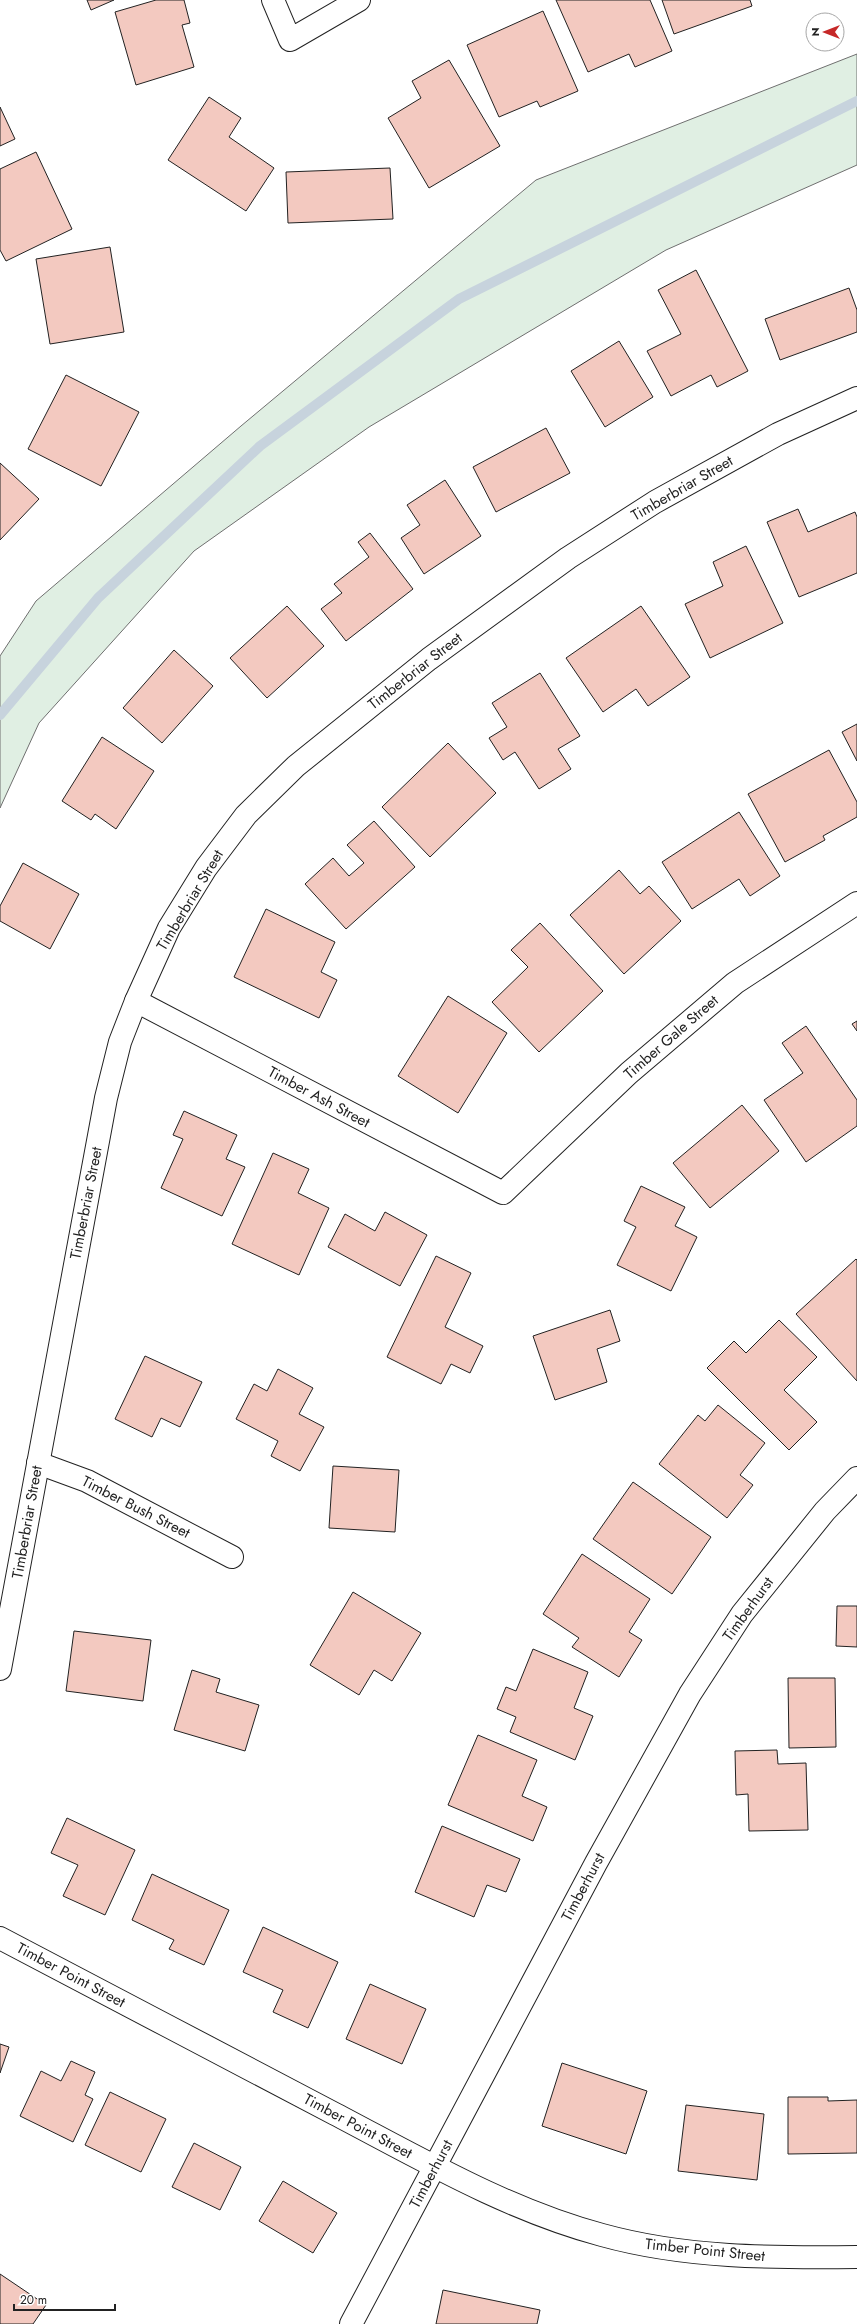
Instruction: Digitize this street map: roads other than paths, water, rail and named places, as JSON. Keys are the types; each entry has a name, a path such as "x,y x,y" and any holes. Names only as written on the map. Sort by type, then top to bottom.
{"street":[{"path":"273,0 290,40 359,0"},
{"name":"Timberbriar Street","path":"0,1669 106,1098 120,1042 136,1001 169,928 206,868 246,815 296,766 429,659 568,558 655,502 778,434 857,398"},
{"name":"Timber Gale Street","path":"502,1193 629,1073 735,983 857,903"},
{"name":"Timber Ash Street","path":"136,1001 502,1193"},
{"name":"Timber Bush Street","path":"38,1464 87,1481 232,1557"},
{"name":"Timberhurst","path":"351,2324 596,1862 690,1694 742,1614 825,1511 857,1478"},
{"name":"Timber Point Street","path":"0,1938 435,2166 537,2215 618,2239 670,2250 771,2258 857,2257"}],"waterway":[{"path":"0,715 98,598 260,446 459,299 857,101"}]}
